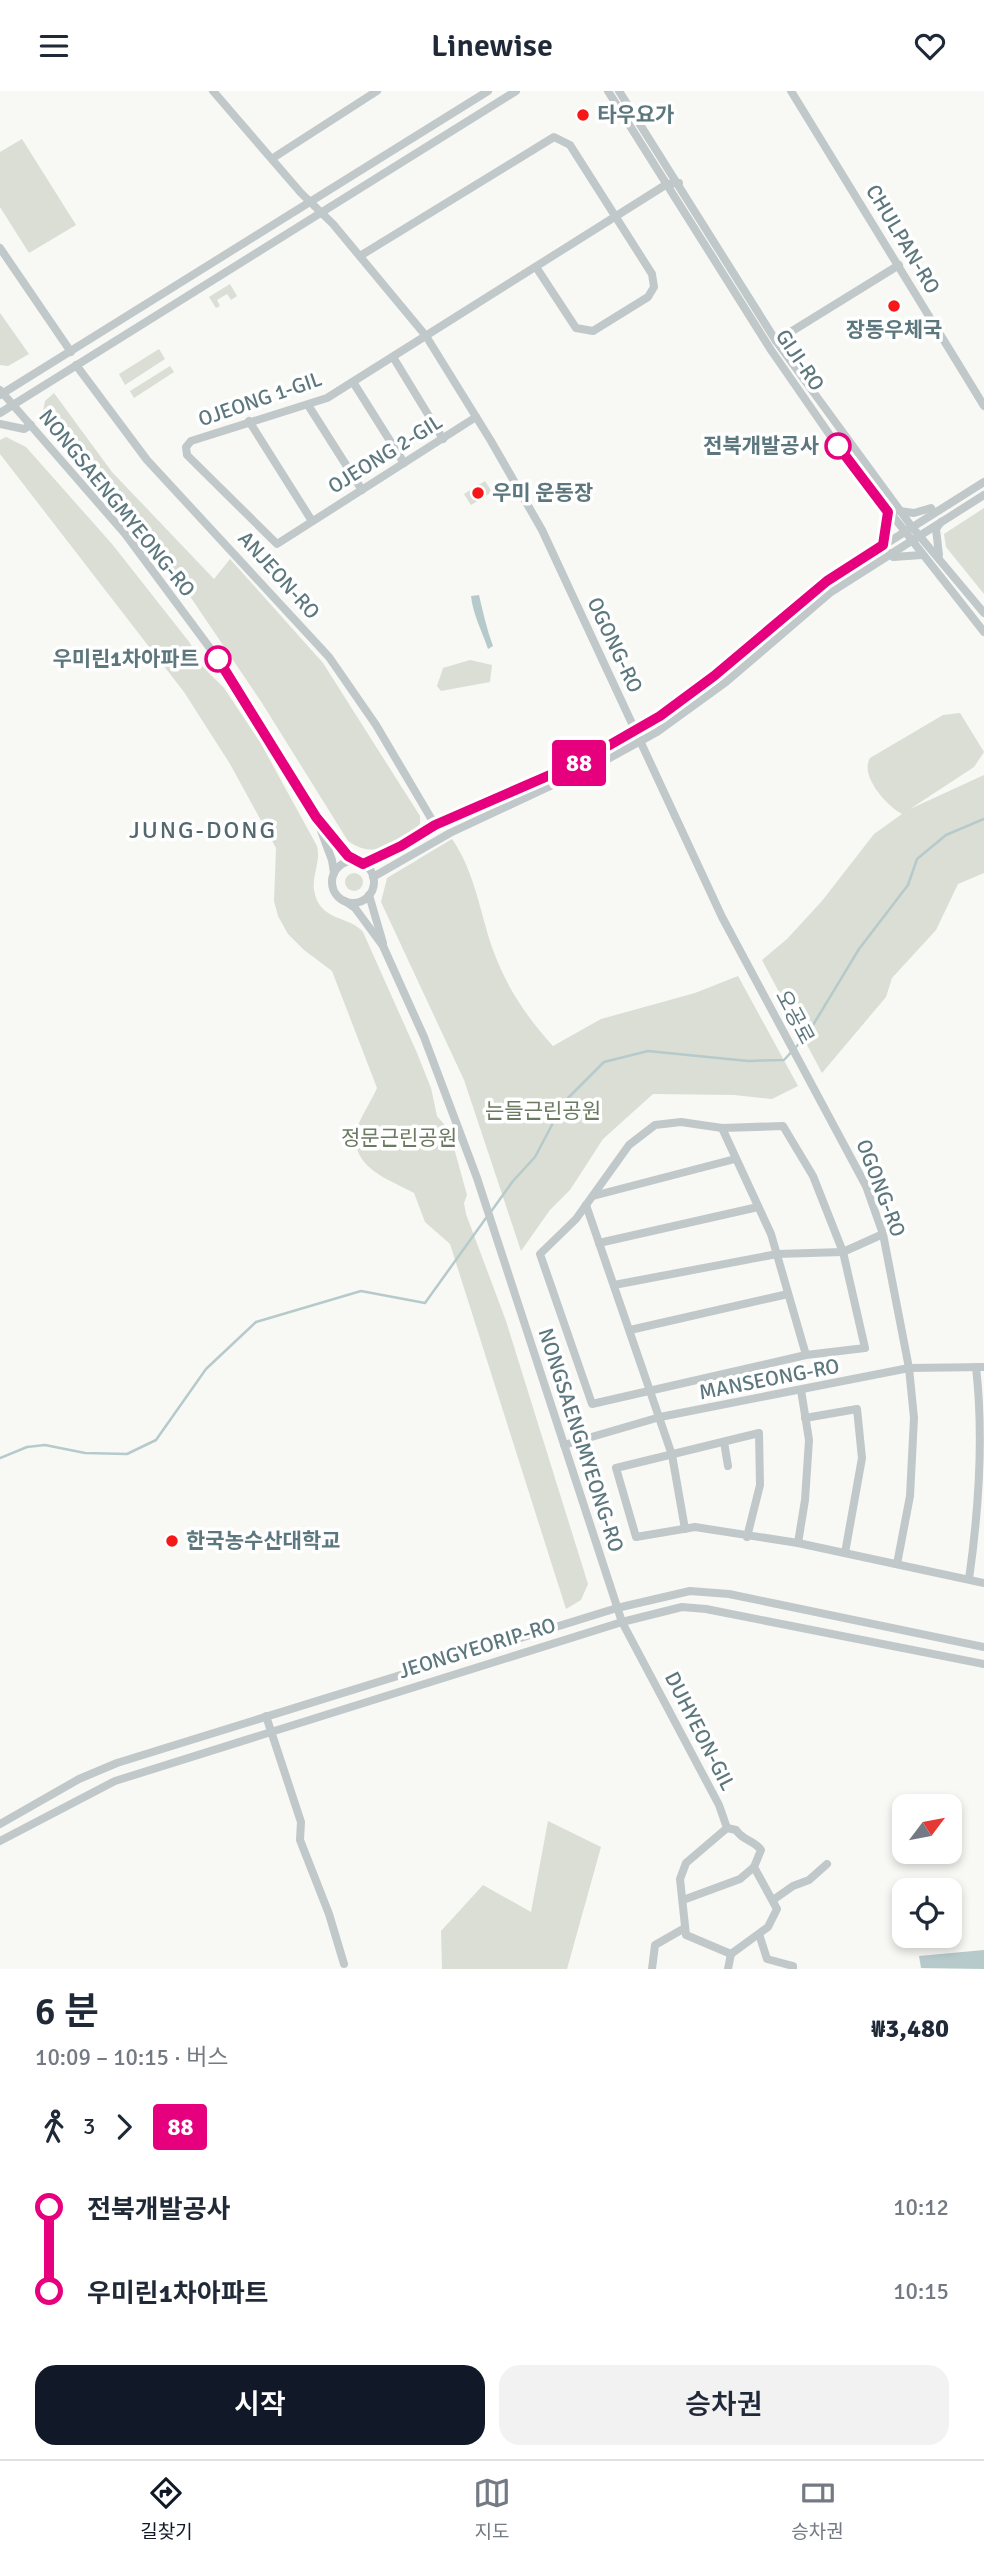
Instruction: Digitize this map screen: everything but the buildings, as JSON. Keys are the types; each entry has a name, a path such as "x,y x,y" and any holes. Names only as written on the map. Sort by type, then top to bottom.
{"street":[{"name":"OGONG-RO","path":"214,91 360,256 426,337 476,417 542,530 722,917 756,979"},
{"path":"273,158 377,91"},
{"path":"1,393 488,91"},
{"path":"0,413 516,91"},
{"name":"GIJI-RO","path":"608,91 771,350 888,512 936,557 984,613"},
{"name":"GIJI-RO","path":"620,91 776,341 899,511 922,555 984,632"},
{"name":"CHULPAN-RO","path":"791,91 984,406"},
{"path":"360,256 554,137 570,145 652,274 654,287 648,297 593,331 576,328 536,267"},
{"path":"426,337 667,184 679,183"},
{"path":"0,248 71,352"},
{"path":"776,341 899,265"},
{"name":"OJEONG 1-GIL","path":"277,544 187,455 186,447 191,441 249,421 308,405 353,382 426,337"},
{"path":"393,357 443,439"},
{"name":"ANJEON-RO","path":"76,365 147,460 329,657 376,725 435,825"},
{"path":"353,382 404,463"},
{"name":"NONGSAENGMYEONG-RO","path":"1,393 15,404 126,535 193,625 255,716 316,817"},
{"path":"308,405 362,491"},
{"name":"OJEONG 2-GIL","path":"277,544 476,417"},
{"path":"249,421 312,521"},
{"path":"0,424 24,429 31,425"},
{"path":"334,873 348,862 359,862 401,846 435,825 544,780 636,730 693,693 827,581 883,545 911,533 938,516 984,482"},
{"path":"938,516 984,495"},
{"path":"899,511 914,513 931,508 938,516 936,547 939,554 936,557"},
{"path":"883,545 888,512"},
{"path":"383,946 369,895 373,877 450,833 641,741 697,704 831,592 889,553 911,533"},
{"path":"889,553 893,557 922,555"},
{"path":"316,817 340,848 373,877"},
{"path":"316,817 330,852 334,892 355,908 383,946"},
{"path":"345,901 358,902 369,895"},
{"name":"NONGSAENGMYEONG-RO","path":"383,946 424,1037 477,1178 617,1608 638,1651"},
{"name":"오공로","path":"756,979 804,1070"},
{"name":"OGONG-RO","path":"804,1070 848,1149 883,1234 909,1368 914,1418 910,1496 897,1564"},
{"path":"681,1122 722,1129 783,1126 813,1175 843,1252 865,1348 806,1355 592,1404 540,1254 586,1205 629,1145 655,1125 681,1122"},
{"path":"722,1129 777,1254 806,1355"},
{"path":"593,1196 735,1159"},
{"path":"586,1205 672,1455 685,1529"},
{"path":"599,1243 758,1207"},
{"path":"614,1285 777,1254 843,1252 883,1234"},
{"path":"630,1330 788,1294"},
{"path":"969,1579 981,1492 983,1401 980,1367"},
{"name":"MANSEONG-RO","path":"564,1445 660,1417 909,1368 980,1367"},
{"path":"798,1543 805,1500 809,1440 801,1390"},
{"path":"805,1418 857,1409 862,1458 845,1553"},
{"path":"747,1537 760,1485 759,1433 616,1468 636,1537 695,1527 747,1537 798,1543 984,1583"},
{"path":"724,1441 728,1466"},
{"name":"JEONGYEORIP-RO","path":"0,1824 79,1779 174,1746 617,1608 691,1591 729,1594 984,1647"},
{"name":"JEONGYEORIP-RO","path":"0,1841 115,1781 622,1622 682,1607 706,1609 984,1664"},
{"name":"DUHYEON-GIL","path":"638,1651 719,1805 727,1828"},
{"path":"266,1716 301,1822 300,1840 330,1914 344,1964"},
{"path":"174,1746 179,1761"},
{"path":"683,1900 740,1879 754,1867 761,1850 757,1844 742,1839 736,1830 727,1828 686,1863 680,1879 683,1929 687,1935 730,1954"},
{"path":"773,1900 793,1886 809,1880 827,1864"},
{"path":"728,1969 730,1954 760,1934 775,1919 777,1909 754,1867"},
{"path":"652,1969 655,1945 683,1929"},
{"path":"760,1934 767,1959 793,1966 793,1969"}],"green space":[{"path":"22,139 76,225 29,253 0,207 0,152"},
{"path":"230,284 237,296 231,300 227,294 217,300 220,306 216,308 209,297"},
{"path":"0,313 29,354 8,366 0,365"},
{"path":"159,349 165,359 125,385 119,374"},
{"path":"170,366 174,372 134,398 130,391"},
{"path":"54,393 112,472 214,579 230,559 323,663 420,816 420,824 404,838 377,849 357,847 348,841 262,703 179,580 161,555 141,540 43,411 45,401"},
{"name":"정문근린공원","path":"6,437 26,447 112,544 190,643 202,666 224,688 260,742 317,846 314,890 317,900 328,913 363,932 417,1053 431,1088 437,1116 449,1130 467,1195 464,1203 466,1214 506,1321 588,1584 581,1600 566,1609 450,1244 425,1222 414,1193 370,1168 357,1150 359,1123 377,1088 332,971 288,934 278,916 274,901 276,848 230,764 184,692 0,454 0,440"},
{"name":"우미 운동장","path":"485,481 492,492 471,505 464,494"},
{"path":"984,508 984,594 946,547 944,534"},
{"path":"470,660 492,665 490,682 441,691 437,686 443,668"},
{"path":"960,713 984,752 974,767 910,809 984,775 984,873 958,884 936,930 892,978 886,997 822,1073 762,960 787,939 822,901 874,834 902,814 883,798 872,782 868,773 870,758 943,715"},
{"name":"는들근린공원","path":"452,839 472,879 493,950 504,976 526,1013 553,1046 601,1019 695,993 738,976 798,1086 772,1099 734,1095 653,1094 603,1139 570,1190 550,1210 521,1251 464,1080 381,902 387,878"},
{"path":"350,873 358,873 363,882 361,889 350,891 345,886 345,878"},
{"path":"548,1821 601,1847 567,1969 442,1969 441,1931 483,1885 531,1912"}],"shaded area":[{"path":"479,595 493,646 488,649 472,603 471,596"},
{"path":"984,1950 984,1969 921,1968 919,1956"}],"waterway":[{"path":"490,1213 513,1181 535,1157 564,1102 604,1062 648,1051 748,1061 784,1060 807,1035 859,949 908,885 917,859 946,835 984,819"},
{"path":"0,1458 27,1447 45,1445 85,1453 127,1454 156,1440 206,1369 256,1322 361,1291 425,1303 486,1218"}],"bus line":[{"name":"88","path":"218,659 316,817 327,827 348,856 363,864 401,846 435,825 544,780 670,711 796,605 827,581 883,545 887,531 885,516 888,512 838,446"}],"place":[{"name":"타우요가","path":"583,115"},
{"name":"장동우체국","path":"894,306"},
{"name":"전북개발공사","path":"838,446"},
{"name":"우미 운동장","path":"478,493"},
{"name":"우미린1차아파트","path":"218,659"},
{"name":"한국농수산대학교","path":"172,1541"}],"district":[{"name":"JUNG-DONG","path":"203,830"}]}
